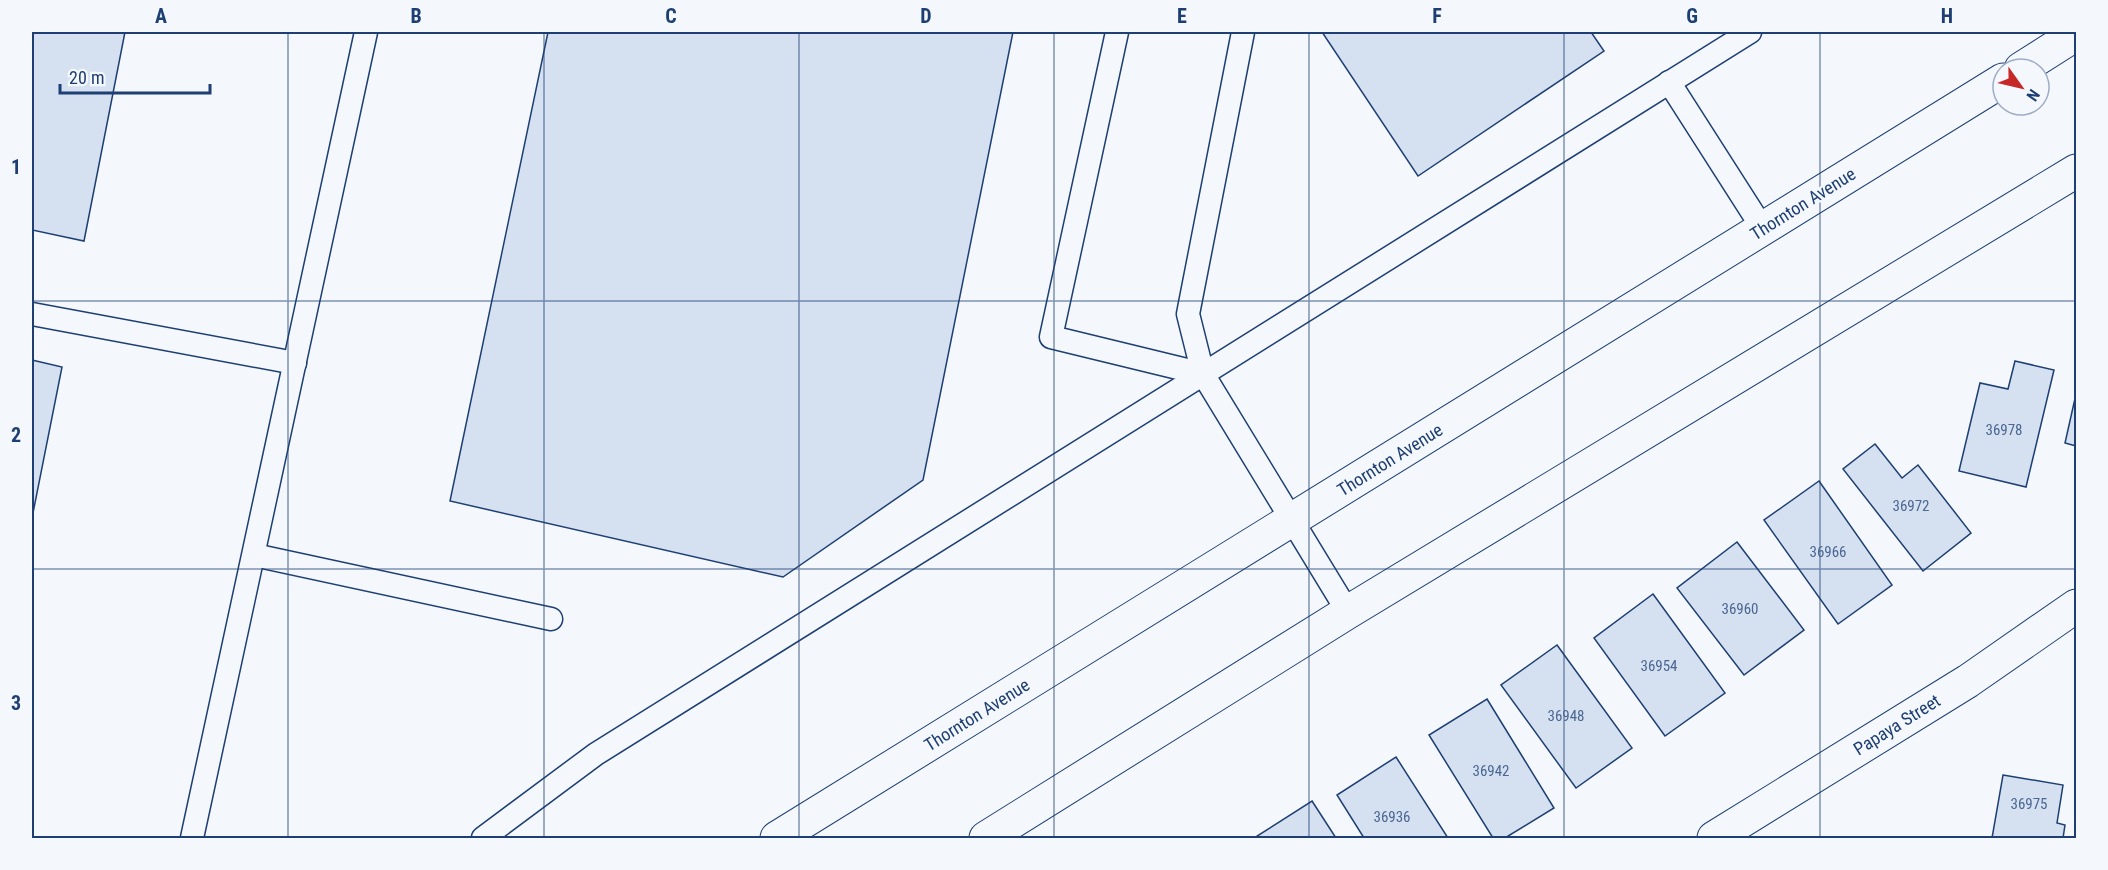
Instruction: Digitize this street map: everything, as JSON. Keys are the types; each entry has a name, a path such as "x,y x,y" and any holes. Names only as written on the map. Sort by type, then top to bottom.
{"main road":[{"path":"2040,57 2076,34"},
{"name":"Thornton Avenue","path":"777,838 1991,87"},
{"path":"986,838 1348,612 2076,171"},
{"name":"Papaya Street","path":"1714,838 1968,681 2076,606"}],"lane":[{"path":"192,838 366,32"},
{"path":"1118,32 1051,337 1203,374"},
{"path":"1243,32 1188,314 1203,374 1348,612"},
{"path":"483,838 596,754 1750,32"},
{"path":"1669,82 1763,229"},
{"path":"32,314 295,363"},
{"path":"254,555 551,619"}],"building":[{"path":"32,32 125,32 84,241 32,230"},
{"path":"548,32 1013,32 923,480 783,577 450,501"},
{"path":"1322,32 1591,32 1604,51 1418,176"},
{"path":"32,360 62,367 32,518"},
{"path":"2015,361 2054,370 2026,487 1959,471 1980,383 2008,389"},
{"path":"2076,394 2076,446 2065,443"},
{"path":"1875,444 1902,478 1918,465 1971,533 1923,571 1843,469"},
{"path":"1819,481 1892,585 1838,624 1764,520"},
{"path":"1737,542 1804,630 1744,675 1677,588"},
{"path":"1653,594 1725,693 1665,736 1594,638"},
{"path":"1557,645 1632,748 1576,788 1501,685"},
{"path":"1487,699 1554,808 1505,838 1493,838 1429,735"},
{"path":"1396,757 1448,838 1364,838 1337,795"},
{"path":"2003,775 2063,785 2057,823 2065,825 2063,838 1992,838"},
{"path":"1312,801 1336,838 1254,838"}]}
